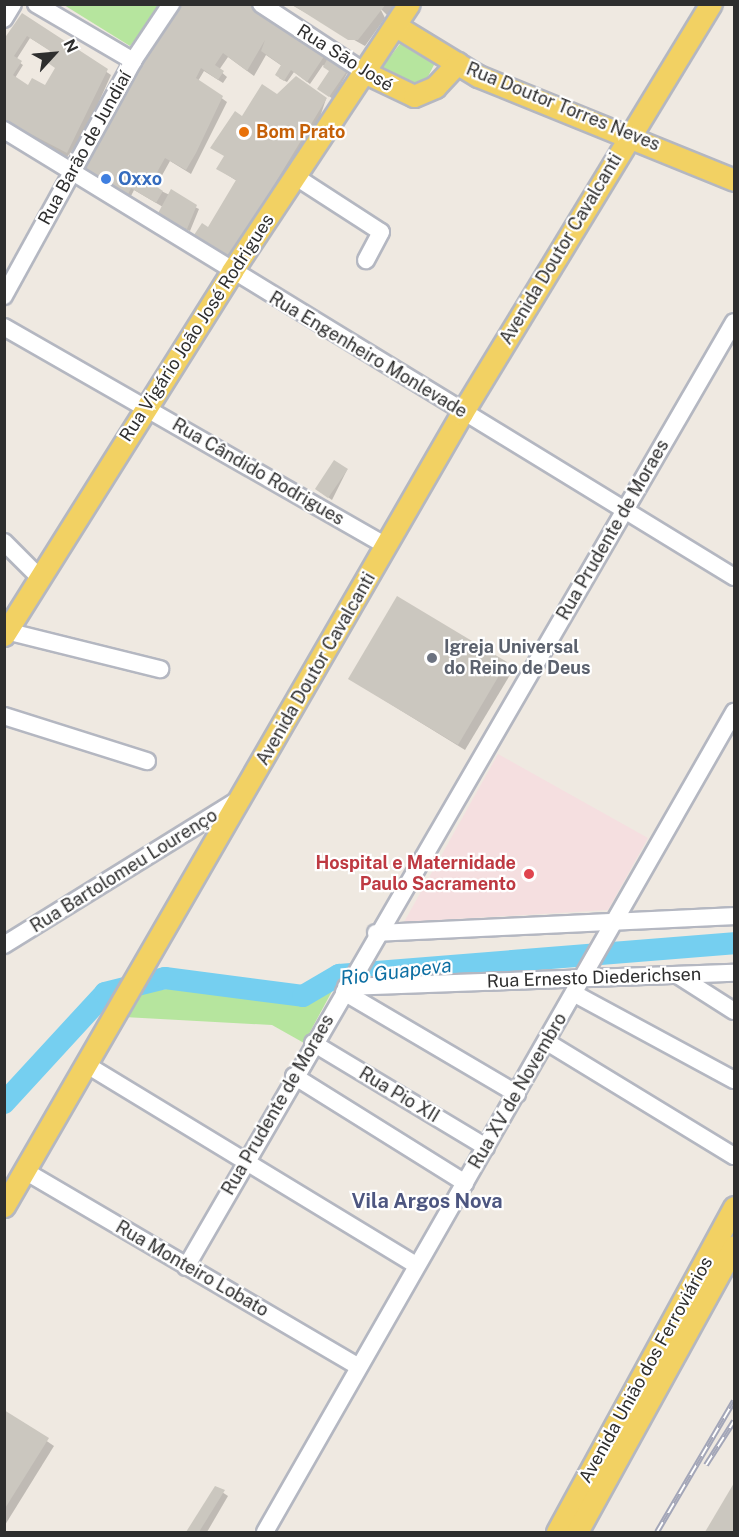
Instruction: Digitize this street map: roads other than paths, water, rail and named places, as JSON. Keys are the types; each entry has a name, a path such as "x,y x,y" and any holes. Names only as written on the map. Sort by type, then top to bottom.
{"main road":[{"name":"Rua Vigário João José Rodrigues","path":"5,633 38,576 231,272 366,74 409,4"},
{"name":"Avenida Doutor Cavalcanti","path":"4,1206 151,957 462,413 711,4"},
{"name":"Rua Doutor Torres Neves","path":"396,27 457,63 735,180"},
{"name":"Rua São José","path":"366,74 414,96 435,87 457,63"},
{"name":"Avenida União dos Ferroviários","path":"557,1533 735,1207"},
{"name":"Avenida União dos Ferroviários","path":"577,1533 735,1246"}],"street":[{"path":"4,19 13,4"},
{"path":"36,4 133,62"},
{"name":"Rua Barão de Jundiaí","path":"4,296 133,62 171,4"},
{"name":"Rua São José","path":"261,4 366,74"},
{"name":"Rua Engenheiro Monlevade","path":"4,130 231,272 735,577"},
{"path":"296,177 381,232 366,260"},
{"path":"4,258 20,266"},
{"name":"Rua Prudente de Moraes","path":"186,1267 312,1043 735,322"},
{"name":"Rua Cândido Rodrigues","path":"4,327 386,546"},
{"path":"4,542 38,576"},
{"path":"5,633 160,669"},
{"name":"Rua XV de Novembro","path":"265,1533 416,1265 575,994 735,712"},
{"path":"4,716 147,761"},
{"name":"Rua Bartolomeu Lourenço","path":"4,945 243,796"},
{"path":"373,940 612,929 735,916"},
{"name":"Rua Ernesto Diederichsen","path":"347,985 587,973 678,976 735,973"},
{"path":"678,976 735,1011"},
{"path":"347,985 517,1094"},
{"path":"575,994 735,1080"},
{"path":"547,1042 735,1156"},
{"name":"Rua Pio XII","path":"312,1043 486,1147"},
{"path":"87,1065 416,1265"},
{"path":"294,1076 465,1183"},
{"name":"Rua Monteiro Lobato","path":"25,1171 359,1367"}],"waterway":[{"name":"Rio Guapeva","path":"4,1103 105,993 165,978 303,996 339,975 734,943"}],"railway":[{"path":"657,1532 734,1401"},
{"path":"706,1465 734,1421"}],"place":[{"name":"Bom Prato","path":"244,132"},
{"name":"Oxxo","path":"106,179"},
{"name":"Igreja Universal do Reino de Deus","path":"432,658"},
{"name":"Hospital e Maternidade Paulo Sacramento","path":"529,874"}],"district":[{"name":"Vila Argos Nova","path":"427,1201"}]}
